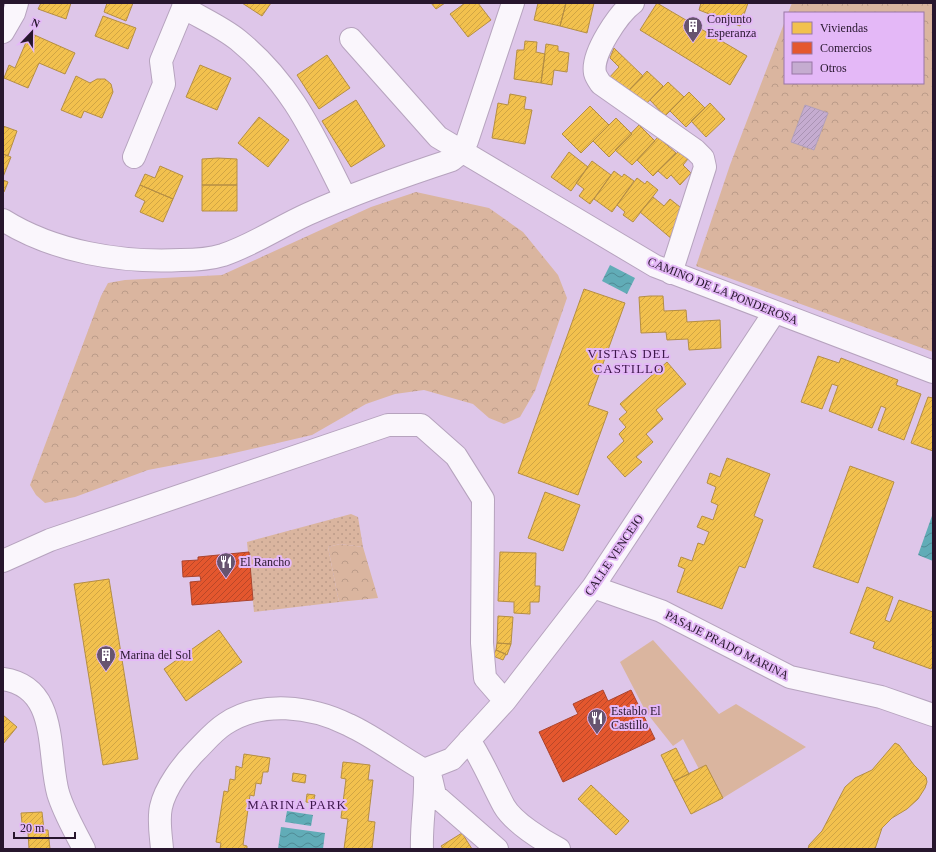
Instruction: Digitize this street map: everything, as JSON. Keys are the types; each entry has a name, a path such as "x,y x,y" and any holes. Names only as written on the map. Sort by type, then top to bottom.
{"street":[{"path":"3,32 14,13 16,3"},
{"path":"3,220 16,228 43,240 74,250 110,256 160,261 199,260 222,255 345,197 452,160 462,152 510,13 494,3"},
{"path":"633,3 624,10 614,24 598,54 595,65 595,73 601,84 695,150 703,158 705,167 671,273"},
{"path":"134,157 164,84 161,61 184,5 237,39 277,77 302,111 345,197"},
{"name":"CAMINO DE LA PONDEROSA","path":"351,39 438,137 655,266 933,372"},
{"name":"CALLE VENCEJO","path":"424,770 452,759 505,701 593,587 774,312"},
{"path":"3,561 50,540 388,425 421,425 456,456 483,499 482,643 485,671 486,678 505,701"},
{"name":"PASAJE PRADO MARINA","path":"593,587 661,611 790,677 881,697 933,715"},
{"path":"3,679 17,682 26,687 39,701 47,723 59,795 66,814 84,849"},
{"path":"162,849 161,806 171,784 187,761 225,724 244,714 263,708 295,709 321,714 350,725 424,770 431,778 435,794 497,849"},
{"path":"469,740 505,807 530,831 560,849"},
{"path":"422,849 422,822 426,796 424,770"}],"green space":[{"path":"792,3 933,3 933,352 696,266 730,165 784,24 784,84 924,84 924,12 788,12"},
{"path":"416,192 489,208 523,232 558,275 567,298 535,391 520,417 504,424 489,418 473,404 424,390 395,394 366,404 312,435 221,456 148,470 75,497 45,503 36,495 30,485 101,296 108,283 125,280 222,275 371,207"},
{"path":"351,514 358,517 363,547 340,544 328,547 339,602 254,612 247,542"},
{"path":"340,544 363,547 378,598 339,602 328,547"},
{"path":"653,640 719,714 736,704 806,747 723,798 699,769 683,739 673,746 646,712 620,662"}],"water":[{"path":"610,265 635,278 627,294 602,281"},
{"path":"933,513 933,561 918,555"},
{"path":"287,811 313,815 311,826 285,822"},
{"path":"281,827 325,833 323,849 278,849"}],"building: Viviendas":[{"path":"41,3 71,3 66,19 38,9"},
{"path":"107,3 133,3 126,21 104,12"},
{"path":"242,3 271,3 262,16"},
{"path":"431,3 445,3 436,9"},
{"path":"465,3 478,3 491,20 468,37 450,14"},
{"path":"538,3 566,3 560,26 534,20"},
{"path":"566,3 594,3 587,33 560,26"},
{"name":"Conjunto Esperanza","path":"657,3 747,56 730,85 640,30"},
{"path":"701,3 748,3 740,26 699,10"},
{"path":"103,16 136,28 128,49 95,36"},
{"path":"30,33 75,53 65,74 39,63 28,88 4,78 9,65 15,68"},
{"path":"525,41 537,42 536,52 545,54 541,83 514,79 517,50 524,50"},
{"path":"546,44 558,46 558,51 569,53 567,72 554,70 552,85 541,83"},
{"path":"614,48 643,76 624,95 608,79 619,67 610,58"},
{"path":"327,55 350,88 319,109 297,75"},
{"path":"200,65 231,78 217,110 186,97"},
{"path":"647,71 663,86 645,105 629,90"},
{"path":"76,76 90,83 97,79 105,79 111,84 113,92 102,118 84,111 81,118 61,110"},
{"path":"668,82 684,97 665,116 650,100"},
{"path":"689,92 705,108 686,127 670,111"},
{"path":"510,94 526,97 524,109 532,110 525,144 492,138 498,103 508,105"},
{"path":"356,100 385,146 351,167 322,121"},
{"path":"710,103 725,119 706,137 691,121"},
{"path":"590,106 609,125 581,153 562,134"},
{"path":"259,117 289,140 268,167 238,143"},
{"path":"616,118 632,134 609,157 593,141"},
{"path":"639,125 655,141 632,165 615,150"},
{"path":"3,126 17,131 8,156 3,154"},
{"path":"658,137 676,153 653,176 637,160"},
{"path":"679,151 688,159 683,165 691,173 680,185 671,175 667,179 658,171"},
{"path":"569,152 588,167 571,191 551,177"},
{"path":"3,154 11,157 3,177"},
{"path":"202,159 237,159 237,185 202,185"},
{"path":"592,161 611,175 590,204 579,196 584,189 576,183"},
{"path":"160,166 183,176 173,199 140,185 145,174 155,178"},
{"path":"614,171 622,177 624,174 634,181 612,212 594,199"},
{"path":"637,178 645,184 647,181 658,190 633,222 623,215 625,212 617,205"},
{"path":"3,180 8,182 4,192 3,192"},
{"path":"140,185 173,199 163,222 140,212 145,201 135,196"},
{"path":"202,185 237,185 237,211 202,211"},
{"path":"653,197 664,206 670,199 685,211 673,240 640,212"},
{"path":"584,289 625,303 588,405 608,412 578,495 518,473"},
{"path":"663,296 664,311 686,310 687,322 720,320 721,348 689,350 688,339 667,340 666,332 641,333 639,297"},
{"path":"818,356 839,363 841,358 898,380 896,385 921,394 904,440 878,430 886,408 881,406 872,428 829,411 838,386 832,384 822,409 801,402"},
{"path":"667,362 686,384 656,410 663,419 646,434 653,442 636,457 642,462 625,477 607,457 624,441 619,434 626,427 619,419 627,412 620,404"},
{"path":"928,397 933,398 933,451 911,443"},
{"path":"727,458 770,474 754,516 763,520 745,568 739,566 722,609 677,592 685,569 678,566 681,557 692,561 698,543 704,545 709,532 697,527 702,516 713,520 718,505 711,502 716,487 707,483 710,473 720,477"},
{"path":"850,466 894,482 858,583 813,567"},
{"path":"545,492 580,505 563,551 528,538"},
{"path":"500,552 536,553 535,586 540,586 539,602 530,602 530,614 514,613 514,602 498,601"},
{"name":"Marina del Sol","path":"109,579 138,759 103,765 74,584"},
{"path":"867,587 893,597 885,620 890,622 899,600 933,612 933,665 931,669 873,648 875,642 850,633"},
{"path":"498,616 513,617 511,644 497,643"},
{"name":"Marina del Sol","path":"219,630 242,662 186,701 164,669"},
{"path":"497,643 511,644 507,655 496,650"},
{"path":"496,650 506,654 503,660 493,656"},
{"path":"3,715 17,727 3,744"},
{"path":"895,743 899,745 914,765 926,777 927,782 925,788 918,799 907,809 892,818 882,828 875,849 808,849 809,845 822,831 845,787 855,778 872,770"},
{"path":"676,748 689,774 674,781 661,755"},
{"path":"244,754 270,758 268,772 263,772 261,784 256,783 254,796 250,795 243,845 247,846 247,849 220,849 221,843 216,842 224,791 228,792 230,779 235,780 236,766 242,768"},
{"path":"343,762 370,765 368,780 373,780 368,821 375,822 372,849 344,849 348,819 341,818 346,779 341,778"},
{"path":"706,765 723,798 691,814 674,781"},
{"path":"293,773 306,775 305,783 292,781"},
{"path":"591,785 629,821 616,835 578,799"},
{"path":"307,794 315,795 313,803 306,802"},
{"path":"42,812 44,830 48,830 50,849 29,849 28,832 23,833 21,813"},
{"path":"462,833 472,849 443,849 441,846"}],"building: Comercios":[{"name":"El Rancho","path":"249,552 253,600 192,605 190,582 201,581 200,576 183,577 182,561 198,560 198,557"},
{"name":"Establo El Castillo","path":"603,690 608,701 631,690 655,739 563,782 539,732 578,714 573,704"}],"building: Otros":[{"path":"805,105 828,113 814,150 791,142"}],"place":[{"name":"Conjunto Esperanza","path":"693,43"},
{"name":"El Rancho","path":"226,579"},
{"name":"Marina del Sol","path":"106,672"},
{"name":"Establo El Castillo","path":"597,735"}],"district":[{"name":"VISTAS DEL CASTILLO","path":"629,360"},
{"name":"MARINA PARK","path":"297,804"}]}
